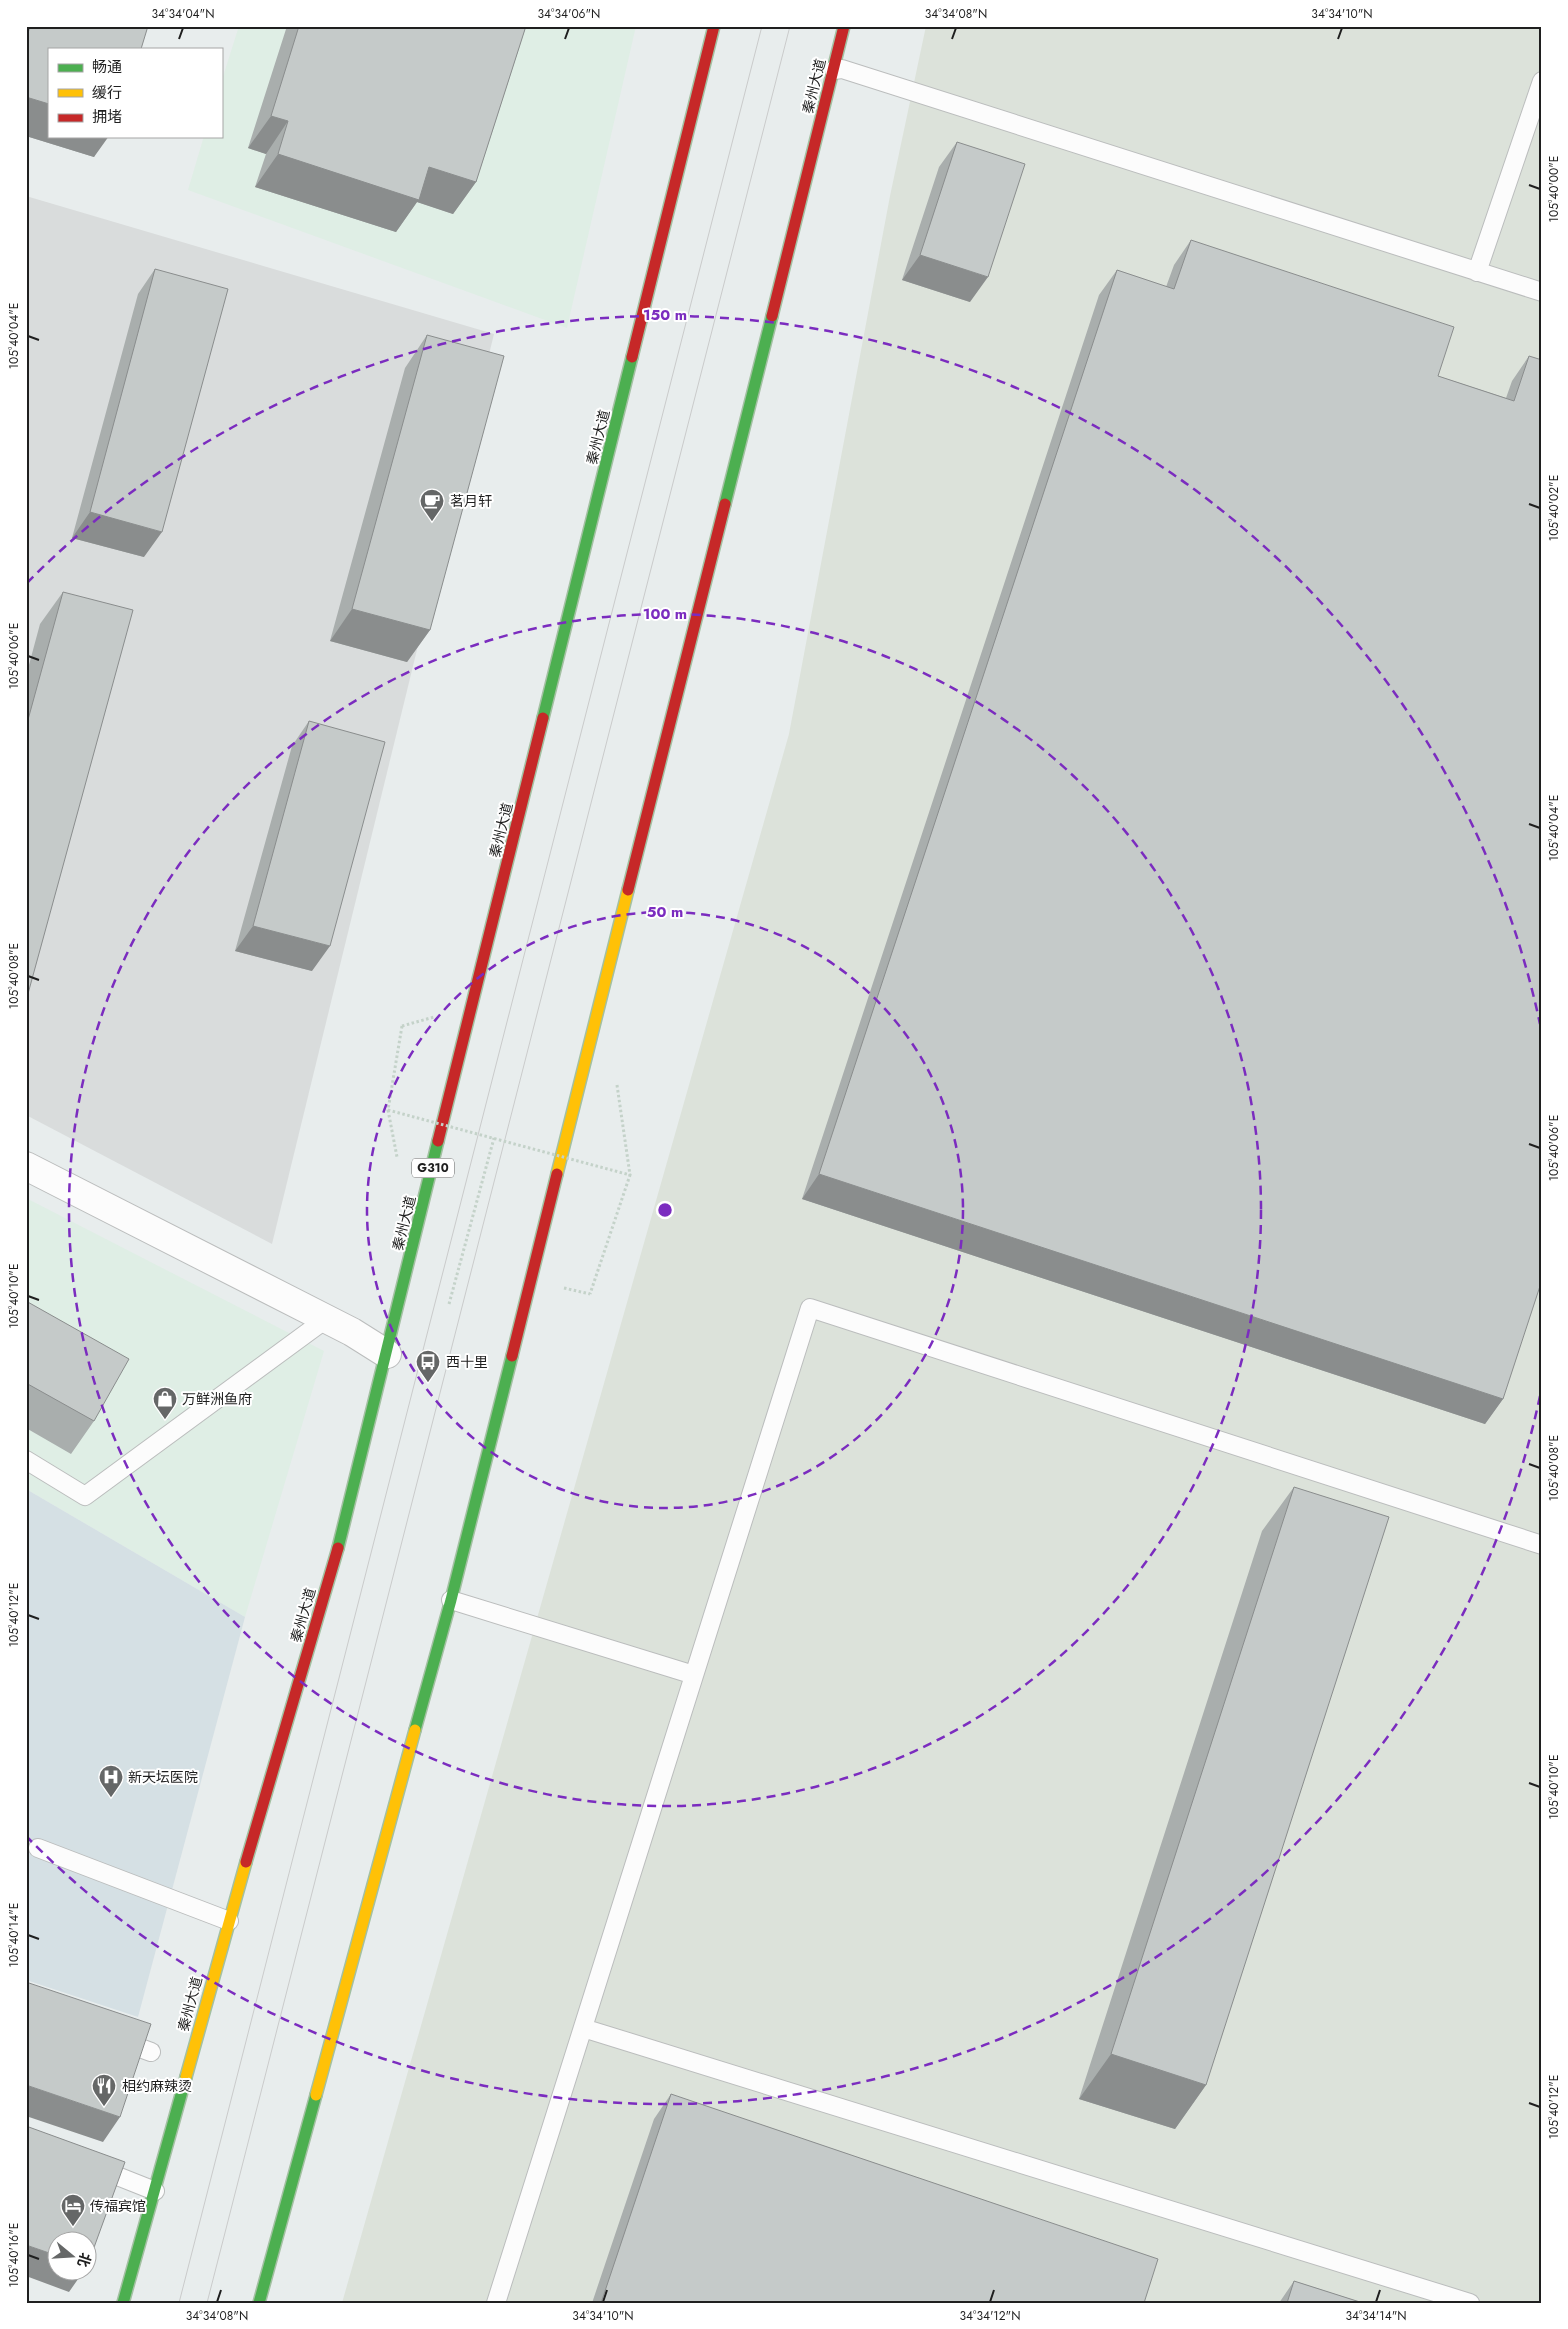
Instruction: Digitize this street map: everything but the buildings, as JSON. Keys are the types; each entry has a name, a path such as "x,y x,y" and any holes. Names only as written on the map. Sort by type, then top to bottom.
{"highway":[{"name":"秦州大道","path":"122,2303 155,2191 229,1921 334,1560 387,1354 714,26"},
{"name":"秦州大道","path":"259,2303 451,1600 844,26"}],"street":[{"path":"26,1166 326,1319 387,1354"}],"lane":[{"path":"834,70 842,69 1542,292"},
{"path":"1477,272 1542,81"},
{"path":"496,2303 810,1308 1542,1545"},
{"path":"26,1460 85,1496 326,1319"},
{"path":"451,1600 694,1675"},
{"path":"38,1848 229,1921"},
{"path":"582,2028 1470,2303"},
{"path":"106,2036 151,2052"},
{"path":"80,2162 155,2191"}],"path":[{"path":"402,1026 388,1110 630,1175 590,1294"},
{"path":"449,1304 494,1138"}],"shaded area":[{"path":"239,26 636,26 567,328 188,190 203,138 222,138 222,80"},
{"path":"926,26 1542,26 1542,2303 342,2303 789,734 890,196"},
{"path":"26,196 494,334 272,1244 26,1115"},
{"name":"万鲜洲鱼府","path":"26,1198 324,1351 245,1617 26,1489"},
{"name":"新天坛医院","path":"26,1489 245,1617 138,2017 26,1980"}],"tram line":[{"path":"179,2303 762,26"},
{"path":"207,2303 790,26"}],"traffic: fast":[{"path":"725,504 772,316"},
{"path":"543,718 632,357"},
{"path":"338,1548 438,1141"},
{"path":"415,1730 451,1600 512,1356"},
{"path":"123,2303 186,2077"},
{"path":"259,2303 316,2095"}],"traffic: slow":[{"path":"557,1174 628,890"},
{"path":"316,2095 415,1730"},
{"path":"186,2077 246,1862"}],"traffic: jam":[{"path":"632,357 714,26"},
{"path":"772,316 844,26"},
{"path":"628,890 725,504"},
{"path":"438,1141 543,718"},
{"path":"512,1356 557,1174"},
{"path":"246,1862 338,1548"}],"place":[{"name":"茗月轩","path":"432,522"},
{"name":"西十里","path":"428,1383"},
{"name":"万鲜洲鱼府","path":"165,1420"},
{"name":"新天坛医院","path":"111,1798"},
{"name":"相约麻辣烫","path":"104,2107"},
{"name":"传福宾馆","path":"73,2227"}]}
